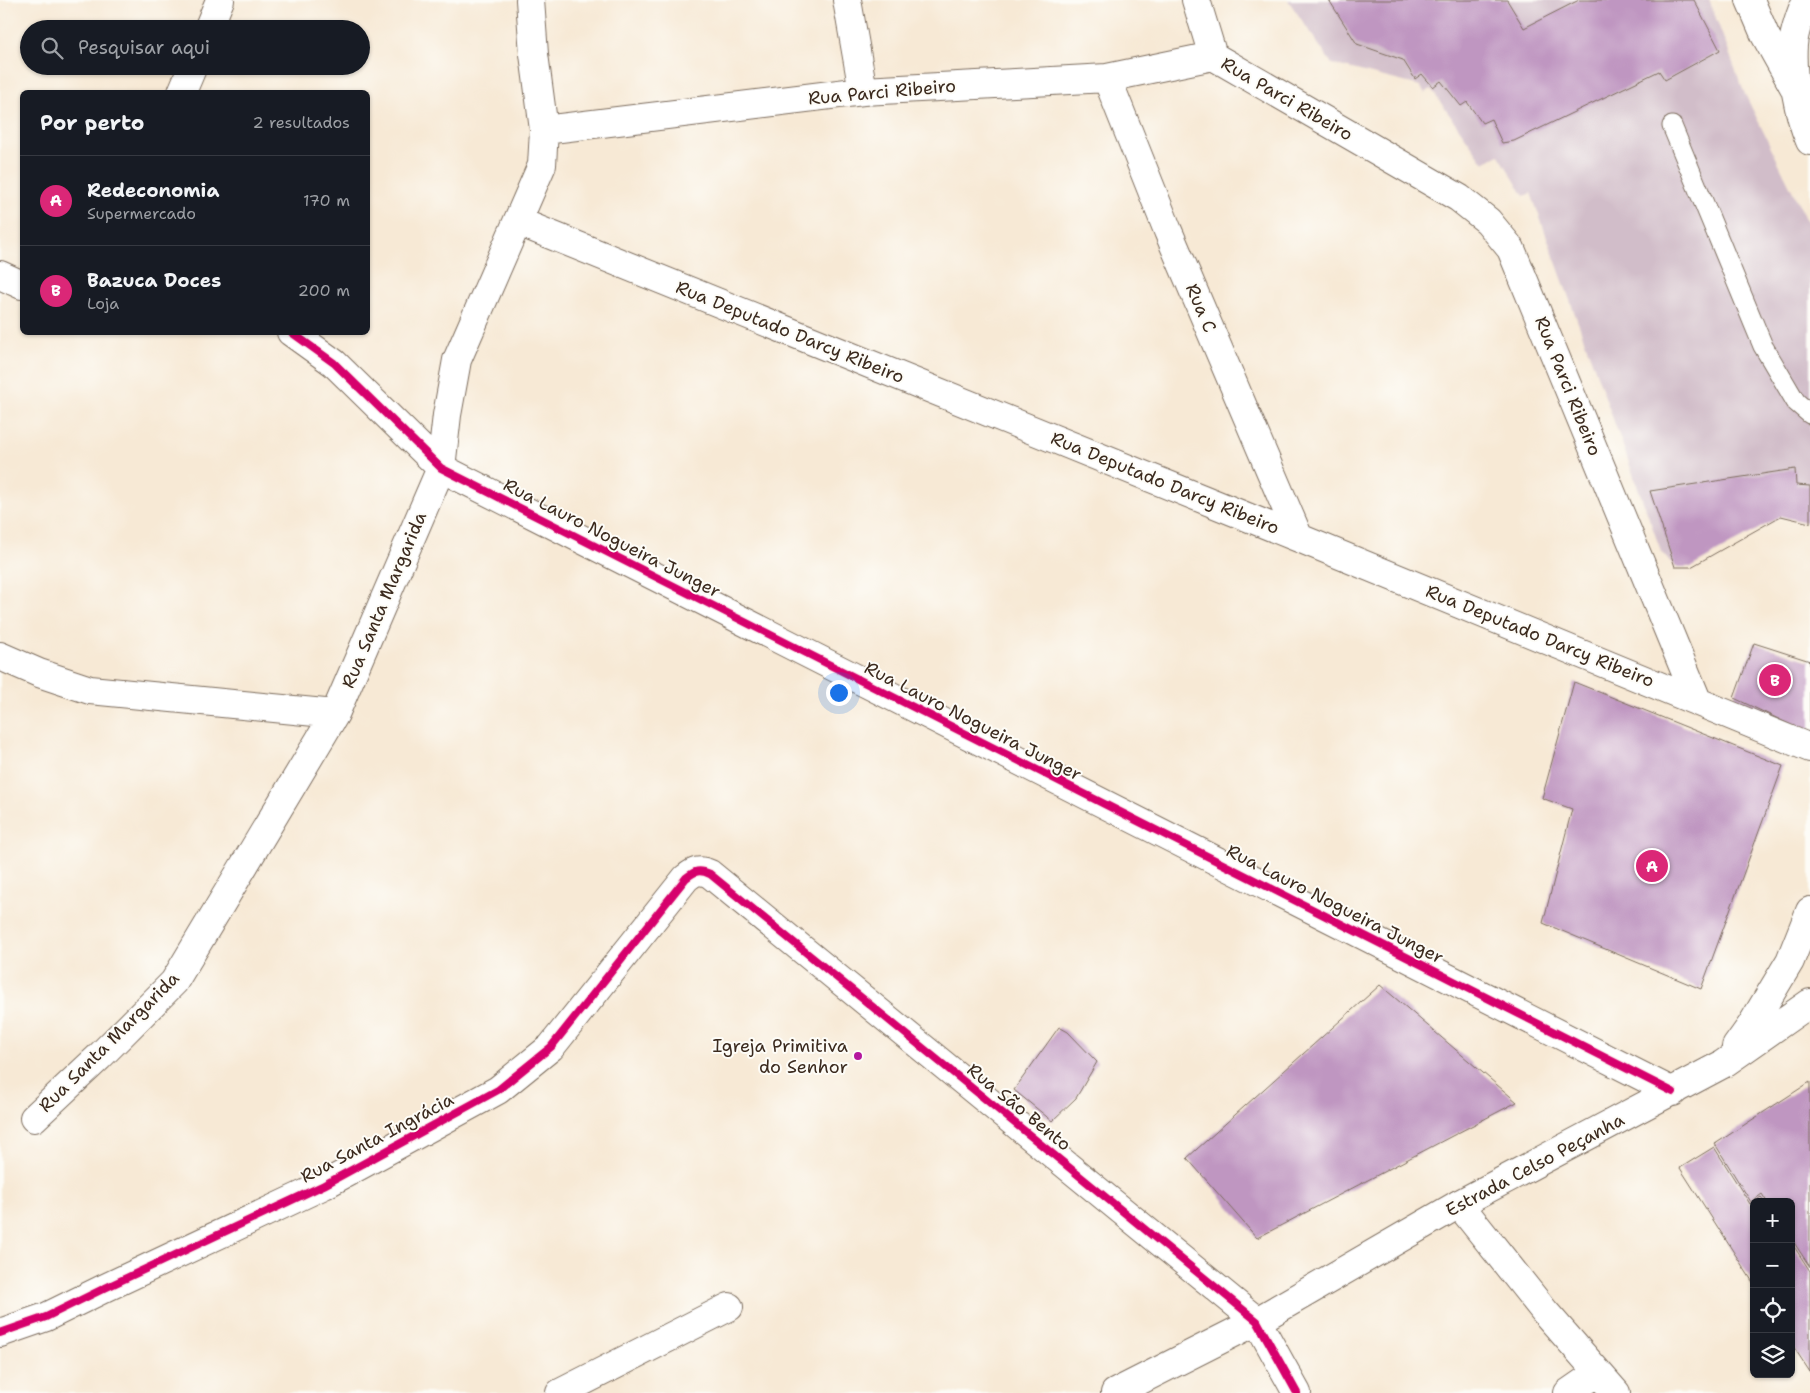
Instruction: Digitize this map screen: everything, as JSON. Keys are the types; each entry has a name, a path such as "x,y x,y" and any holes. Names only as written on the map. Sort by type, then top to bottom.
{"street":[{"path":"212,20 220,0"},
{"name":"Rua Santa Margarida","path":"34,1118 99,1057 174,982 334,714 441,468 447,415 457,360 519,222 542,165 544,130 534,54 530,0"},
{"path":"847,0 863,91"},
{"path":"1196,0 1212,56"},
{"path":"1750,0 1765,35 1795,89"},
{"path":"1807,0 1793,44 1795,89 1802,124 1810,141"},
{"name":"Rua Parci Ribeiro","path":"544,130 863,91 1107,78 1212,56 1459,198 1488,221 1512,249 1697,700"},
{"path":"183,90 189,75"},
{"name":"Rua C","path":"1107,78 1168,231 1299,538"},
{"name":"Rua Deputado Darcy Ribeiro","path":"519,222 1697,700 1810,748"},
{"path":"0,274 20,284"},
{"name":"Rua Lauro Nogueira Junger","path":"295,335 334,364 441,468 1673,1092"},
{"path":"0,656 39,673 90,690 334,714"},
{"name":"Rua São Bento","path":"695,871 702,870 710,874 1257,1321 1297,1393"},
{"name":"Rua Santa Ingrácia","path":"0,1334 46,1318 105,1288 324,1185 498,1090 551,1047 686,878 695,871"},
{"path":"1723,1064 1751,1026 1790,961 1810,911"},
{"name":"Estrada Celso Peçanha","path":"1115,1393 1257,1321 1459,1204 1723,1064 1810,1003"},
{"path":"1459,1204 1545,1312 1616,1393"},
{"path":"560,1393 729,1307"},
{"path":"1568,1393 1598,1373"}],"lane":[{"path":"1672,126 1763,346 1796,402 1810,414"}],"shaded area":[{"path":"1288,0 1709,0 1744,92 1810,227 1810,523 1781,516 1691,567 1675,567 1661,551 1531,193 1524,196 1499,155 1484,163 1431,89 1425,93 1420,86 1332,64"}],"building":[{"path":"1329,0 1507,0 1524,28 1579,0 1694,0 1720,50 1665,80 1659,71 1514,141 1502,143 1491,119 1482,123 1467,102 1461,106 1441,81 1433,87 1422,74 1415,79 1403,60 1357,44"},
{"path":"1795,469 1796,485 1810,486 1810,523 1781,516 1691,567 1675,567 1650,491"},
{"path":"1754,643 1810,661 1810,729 1808,733 1734,698"},
{"path":"1574,682 1783,766 1701,989 1543,923 1572,809 1542,798"},
{"path":"1380,985 1517,1102 1257,1238 1187,1158"},
{"path":"1059,1027 1068,1032 1097,1062 1076,1098 1052,1121 1014,1090"},
{"path":"1810,1082 1810,1267 1795,1244 1795,1198 1764,1198 1762,1194 1756,1198 1750,1198 1750,1200 1715,1144"},
{"path":"1714,1147 1750,1204 1750,1278 1680,1168"},
{"path":"1795,1248 1810,1271 1810,1372 1795,1349"}],"cycle path":[{"path":"295,335 334,363 441,468 1673,1092"},
{"path":"0,1333 46,1317 324,1185 498,1090 551,1047 686,878 700,871 710,874 1257,1321 1297,1393"}],"place":[{"name":"Bazuca Doces","path":"1775,680"},
{"name":"Redeconomia","path":"1652,866"},
{"name":"Igreja Primitiva do Senhor","path":"858,1056"}]}
